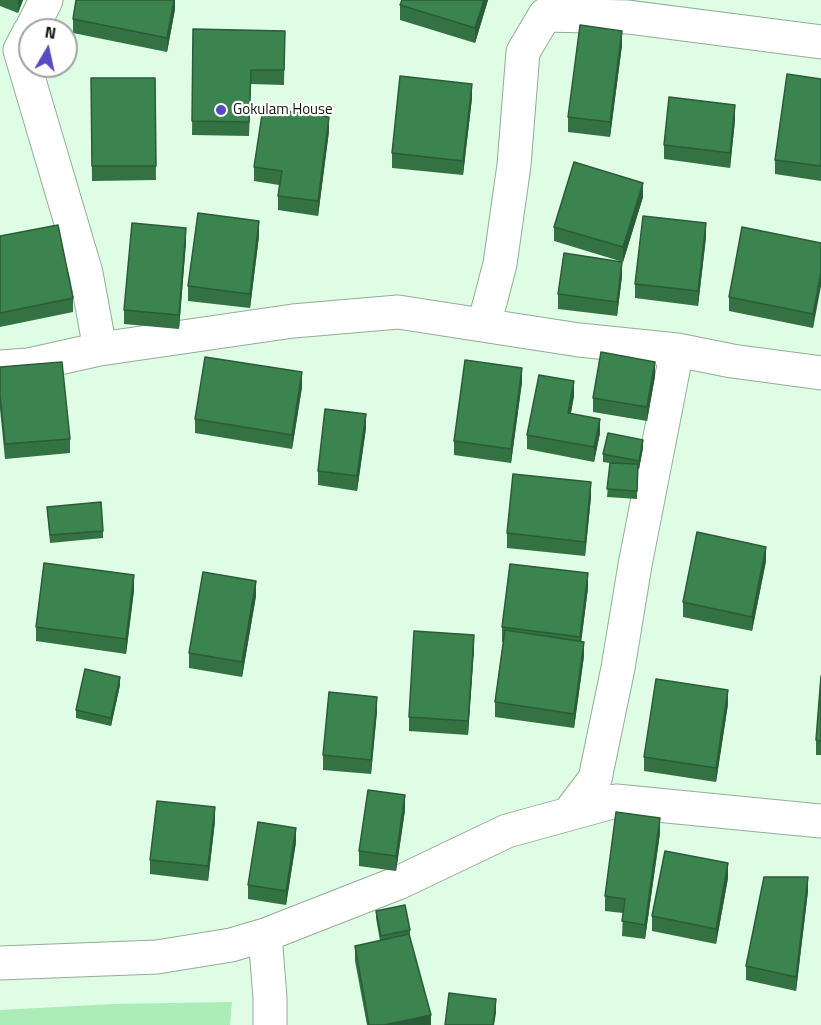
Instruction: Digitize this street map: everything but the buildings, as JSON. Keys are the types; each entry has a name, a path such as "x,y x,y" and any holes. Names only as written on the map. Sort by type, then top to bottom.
{"street":[{"path":"37,18 46,0"},
{"path":"484,325 502,253 514,165 523,52 545,8 821,42"},
{"path":"28,78 86,273 100,349"},
{"path":"0,367 28,365 100,349 293,321 398,312 579,340 677,350 821,373"},
{"path":"569,813 594,778 618,668 634,565 677,350"},
{"path":"0,963 157,957 231,945 265,935 398,883 507,831 616,801 821,821"},
{"path":"265,935 270,1025"}],"green space":[{"path":"232,1002 230,1025 0,1025 0,1010 113,1004"}],"place":[{"name":"Gokulam House","path":"221,110"}]}
